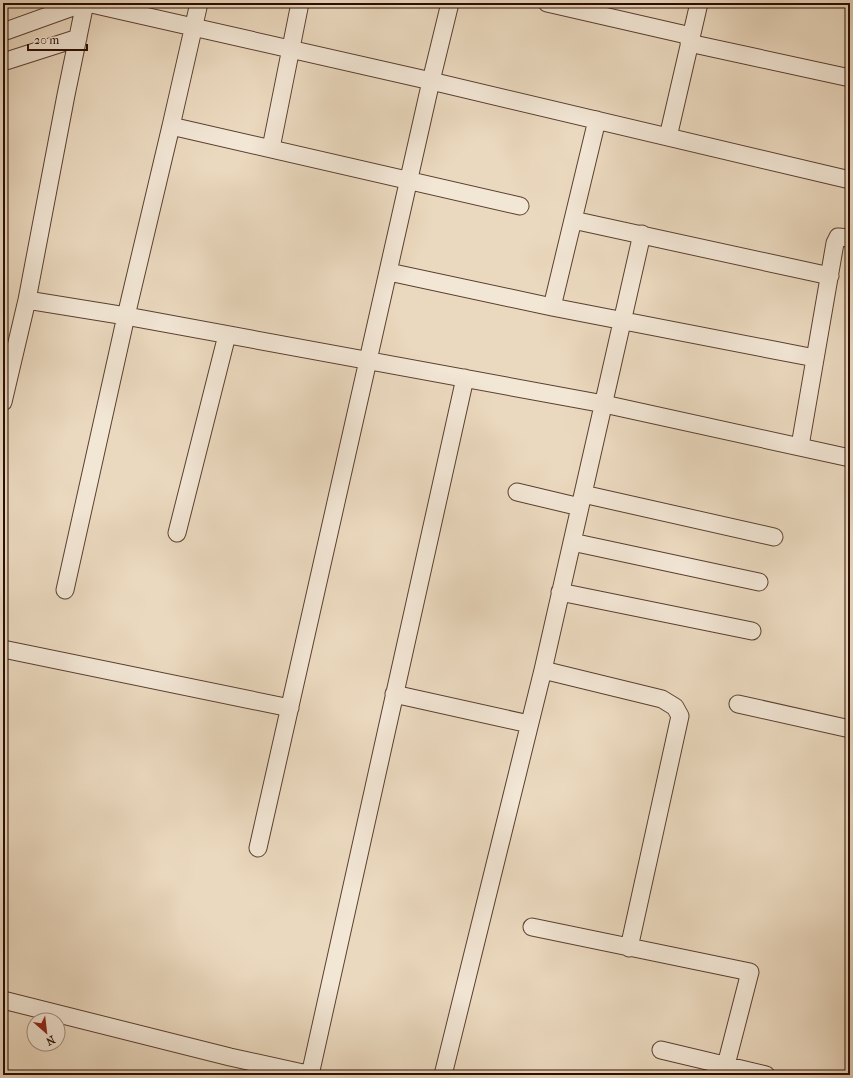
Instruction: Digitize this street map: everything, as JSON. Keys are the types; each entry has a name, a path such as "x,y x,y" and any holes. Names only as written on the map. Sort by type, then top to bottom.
{"street":[{"path":"3,402 27,300 85,3"},
{"path":"3,32 85,3 431,81 850,180"},
{"path":"65,590 126,316 199,3"},
{"path":"271,148 300,3"},
{"path":"258,848 431,81 450,3"},
{"path":"547,3 690,40 850,78"},
{"path":"668,137 699,3"},
{"path":"3,62 78,38"},
{"path":"552,307 597,120"},
{"path":"171,126 520,206"},
{"path":"573,220 830,276"},
{"path":"443,1075 543,670 642,234"},
{"path":"800,446 835,243 838,237 850,238"},
{"path":"389,272 552,307 815,358"},
{"path":"27,300 126,316 604,404 850,458"},
{"path":"178,533 226,335"},
{"path":"3,1000 230,1057 311,1075 465,378"},
{"path":"516,492 582,500 774,537"},
{"path":"572,542 759,582"},
{"path":"560,592 752,631"},
{"path":"3,650 290,708"},
{"path":"543,670 662,699 675,707 680,716 630,948"},
{"path":"394,694 529,724"},
{"path":"738,704 850,729"},
{"path":"532,928 750,972 726,1065"},
{"path":"661,1050 766,1075"}]}
